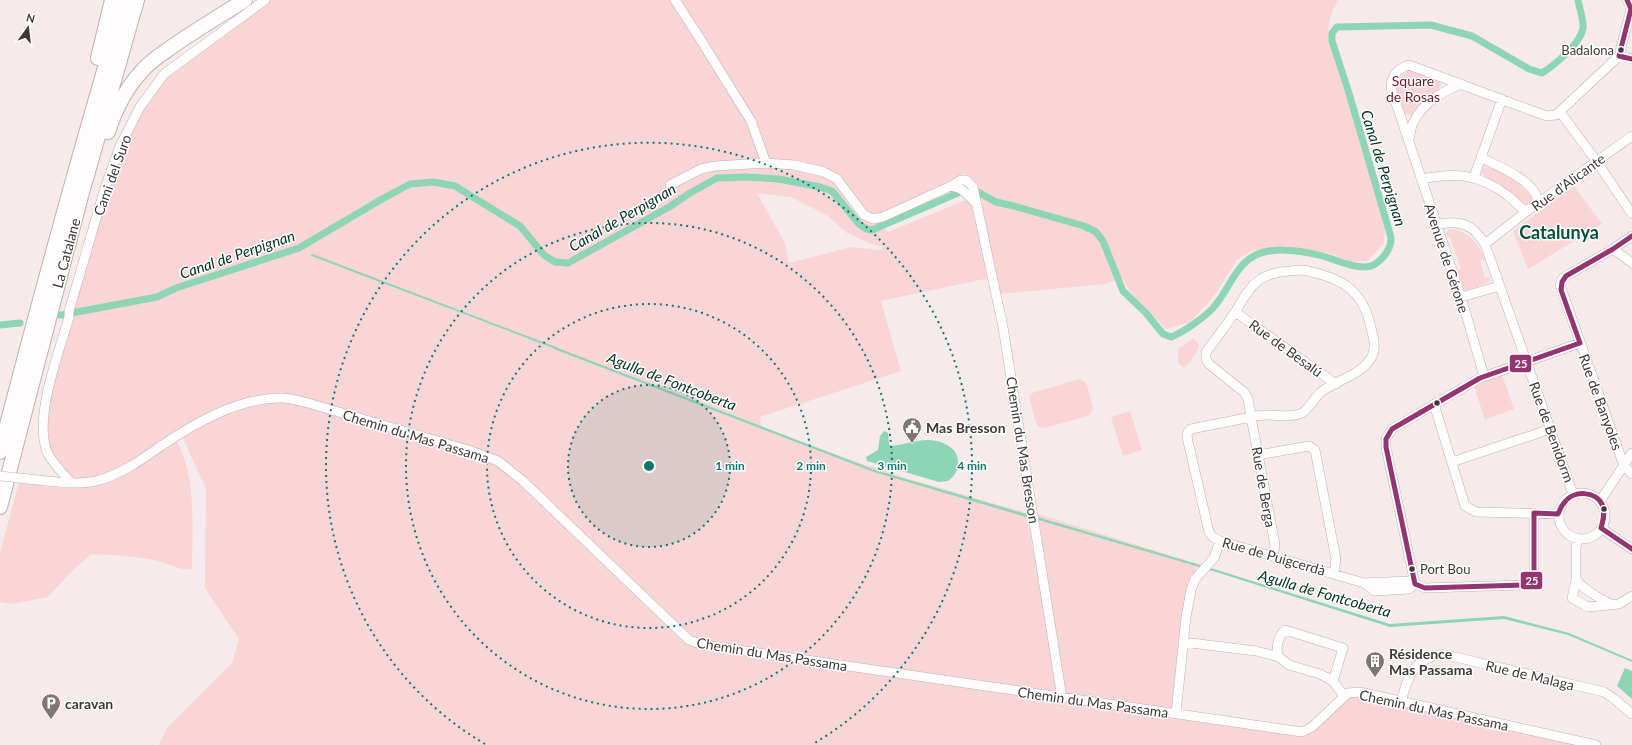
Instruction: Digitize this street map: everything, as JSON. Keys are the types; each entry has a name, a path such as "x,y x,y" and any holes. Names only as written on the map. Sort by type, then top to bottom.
{"highway":[{"path":"87,126 87,100 112,0"},
{"name":"La Catalane","path":"0,452 45,278 87,126 125,0"},
{"name":"La Catalane","path":"0,507 81,196 137,0"},
{"path":"81,196 95,174 111,122 121,101 129,86 142,70 182,40 245,0"}],"street":[{"name":"Cami del Suro","path":"72,482 62,472 46,450 42,424 48,393 69,314 105,188 120,146 140,107 164,74 265,0"},
{"path":"675,0 751,121 766,163"},
{"path":"1629,2 1631,9 1619,56 1560,112 1597,162 1632,214"},
{"path":"1619,56 1632,59"},
{"name":"Avenue de Gérone","path":"1484,376 1461,297 1391,88 1393,76 1403,67 1409,65 1547,116 1556,116 1560,112"},
{"path":"1409,140 1413,122 1422,108 1437,96 1461,84"},
{"path":"1474,177 1502,99"},
{"name":"Rue d'Alicante","path":"1485,244 1538,204 1631,140"},
{"path":"1481,158 1509,170 1522,180 1536,193 1538,204"},
{"name":"Chemin du Mas Bresson","path":"670,185 700,169 715,166 766,163 794,165 824,172 837,179 864,215 872,219 883,217 961,180 970,182 973,187 977,204 1003,327 1062,698"},
{"path":"1422,179 1450,175 1474,177 1489,183 1527,212"},
{"name":"Rue de Benidorm","path":"1436,225 1451,221 1462,224 1473,230 1485,244 1573,494"},
{"name":"Rue de Banyoles","path":"1624,466 1560,285 1566,276 1612,250 1632,236"},
{"path":"1612,250 1632,262"},
{"name":"Rue de Berga","path":"1251,417 1301,414 1320,393 1364,366 1373,355 1375,346 1368,314 1364,304 1353,290 1342,282 1322,274 1303,270 1283,271 1267,275 1250,288 1235,312 1206,352 1206,359 1209,364 1245,393 1248,399 1251,417 1258,455 1275,545 1273,556"},
{"path":"1461,297 1500,286"},
{"name":"Rue de Besalú","path":"1235,312 1336,384"},
{"path":"1534,513 1534,577 1530,583 1523,585 1425,588 1416,584 1387,455 1386,439 1392,429 1484,376 1580,343"},
{"name":"Chemin du Mas Passama","path":"0,476 72,482 97,480 130,467 180,433 222,411 262,399 283,398 308,403 468,450 498,461 523,481 689,640 703,645 1302,732 1312,727 1348,692 1360,692 1596,745"},
{"path":"1434,404 1465,506 1476,512 1558,514"},
{"name":"Rue de Puigcerdà","path":"1251,417 1191,429 1188,432 1187,437 1209,532 1213,537 1220,541 1364,583 1375,591 1409,589 1416,584"},
{"path":"1452,462 1551,429"},
{"path":"1258,455 1309,446 1315,450 1336,559 1334,574"},
{"path":"1600,501 1632,453"},
{"path":"1624,466 1632,474"},
{"path":"1588,493 1600,501 1604,507 1605,515 1601,528 1592,536 1578,538 1567,534 1558,518 1558,514 1563,503 1573,494 1588,493"},
{"path":"1601,528 1632,548"},
{"path":"1578,538 1576,548 1576,580 1572,598 1588,607 1619,604 1632,596"},
{"path":"1176,713 1183,642 1191,590 1195,579 1214,558 1220,541"},
{"path":"1576,580 1594,596 1611,604"},
{"path":"1279,657 1277,652 1278,642 1284,630 1343,648 1333,681"},
{"path":"1183,642 1256,651 1279,657 1289,665 1320,674 1333,681 1344,696"},
{"name":"Rue de Malaga","path":"1402,701 1412,670 1421,661 1430,656 1442,654 1604,692 1632,714"}],"green space":[{"path":"270,0 671,0 748,122 764,166 808,170 822,174 838,184 888,232 966,200 971,204 989,278 881,301 901,371 760,417 762,427 851,460 906,478 1027,513 1057,693 704,642 691,637 500,458 283,395 221,408 128,464 96,477 72,479 49,449 46,424 50,399 72,311 108,189 123,147 143,109 167,76","holes":["757,193 791,197 827,215 847,233 872,244 884,247 880,250 851,247 789,263 785,243"]},
{"path":"679,0 1338,0 1329,22 1328,36 1385,226 1384,243 1367,261 1350,262 1328,253 1288,246 1251,251 1237,260 1214,296 1190,322 1166,329 1132,294 1122,278 1105,284 999,294 979,188 972,178 963,174 882,214 872,216 866,213 839,177 768,160"},
{"name":"Square de Rosas","path":"1408,70 1439,80 1441,86 1438,91 1421,103 1413,115 1406,114 1402,109 1397,88 1397,81"},
{"path":"1486,167 1499,171 1517,183 1532,198 1531,203 1528,205 1524,204 1503,186 1483,175 1482,169"},
{"path":"1574,186 1602,224 1528,269 1513,231"},
{"path":"1452,229 1469,236 1477,244 1485,260 1480,261 1485,278 1491,277 1488,283 1467,290 1463,289 1456,271 1461,269 1450,237 1445,238 1448,230"},
{"path":"1193,339 1198,343 1199,347 1191,361 1184,368 1178,363 1178,349"},
{"path":"1502,375 1514,409 1485,420 1474,386"},
{"path":"1080,379 1087,385 1093,408 1091,413 1087,416 1045,428 1039,427 1036,423 1029,397 1032,393"},
{"path":"283,402 308,406 467,453 496,465 521,484 687,643 1302,736 1346,700 1355,696 1368,696 1583,745 159,745 167,728 232,663 239,639 205,588 206,489 182,436 230,413 269,403"},
{"path":"1130,411 1142,450 1123,456 1111,417"},
{"path":"176,440 183,454 190,486 192,503 192,569 180,568 159,561 142,558 91,554 70,573 48,597 11,604 0,602 0,553 19,482 98,484"},
{"path":"1038,514 1198,564 1192,578 1173,709 1065,695"}],"shaded area":[{"path":"555,347 875,470 1033,516 1033,519 874,472 554,349"},
{"path":"884,431 888,433 889,444 891,446 932,440 938,441 950,447 954,450 958,460 955,475 948,481 939,482 867,461 866,457 878,450 880,436"},
{"path":"1034,516 1214,569 1390,624 1504,616 1569,633 1632,660 1632,662 1568,635 1504,619 1390,627 1213,571 1035,519"},
{"path":"1625,668 1632,671 1632,699 1617,686"}],"waterway":[{"name":"Canal de Perpignan","path":"978,192 996,202 1084,226 1096,232 1103,241 1123,291 1146,313 1163,334 1171,337 1187,328 1209,312 1220,300 1242,266 1249,259 1258,254 1276,250 1298,251 1326,257 1349,265 1369,267 1378,262 1389,249 1391,239 1390,234 1348,90 1332,41 1332,33 1337,27 1431,25 1472,36 1529,69 1542,73 1554,65 1567,53 1573,47 1581,34 1583,25 1578,0"},
{"name":"Canal de Perpignan","path":"61,315 157,297 176,288 299,248 410,184 433,182 455,186 520,226 544,255 555,262 568,263 669,207 717,178 746,177 779,179 820,187 832,191 859,224 866,229 872,230 958,193"},
{"name":"Agulla de Fontcoberta","path":"312,255 556,348"},
{"name":"Canal de Perpignan","path":"0,325 20,323"}],"transit line":[{"name":"25","path":"1627,0 1631,9 1619,56 1632,59"},
{"name":"25","path":"1632,236 1613,249 1566,276 1562,282 1561,290 1580,343 1480,378 1392,429 1386,439 1386,447 1415,584 1425,588 1523,585 1530,583 1534,577 1534,513 1558,514 1562,505 1568,499 1578,494 1590,495 1600,501 1604,512 1601,528 1632,549"}],"place":[{"name":"Badalona","path":"1621,50"},
{"name":"Mas Bresson","path":"912,444"},
{"name":"Port Bou","path":"1412,569"},
{"name":"Résidence Mas Passama","path":"1375,678"},
{"name":"caravan","path":"51,720"}],"district":[{"name":"Catalunya","path":"1559,232"}]}
